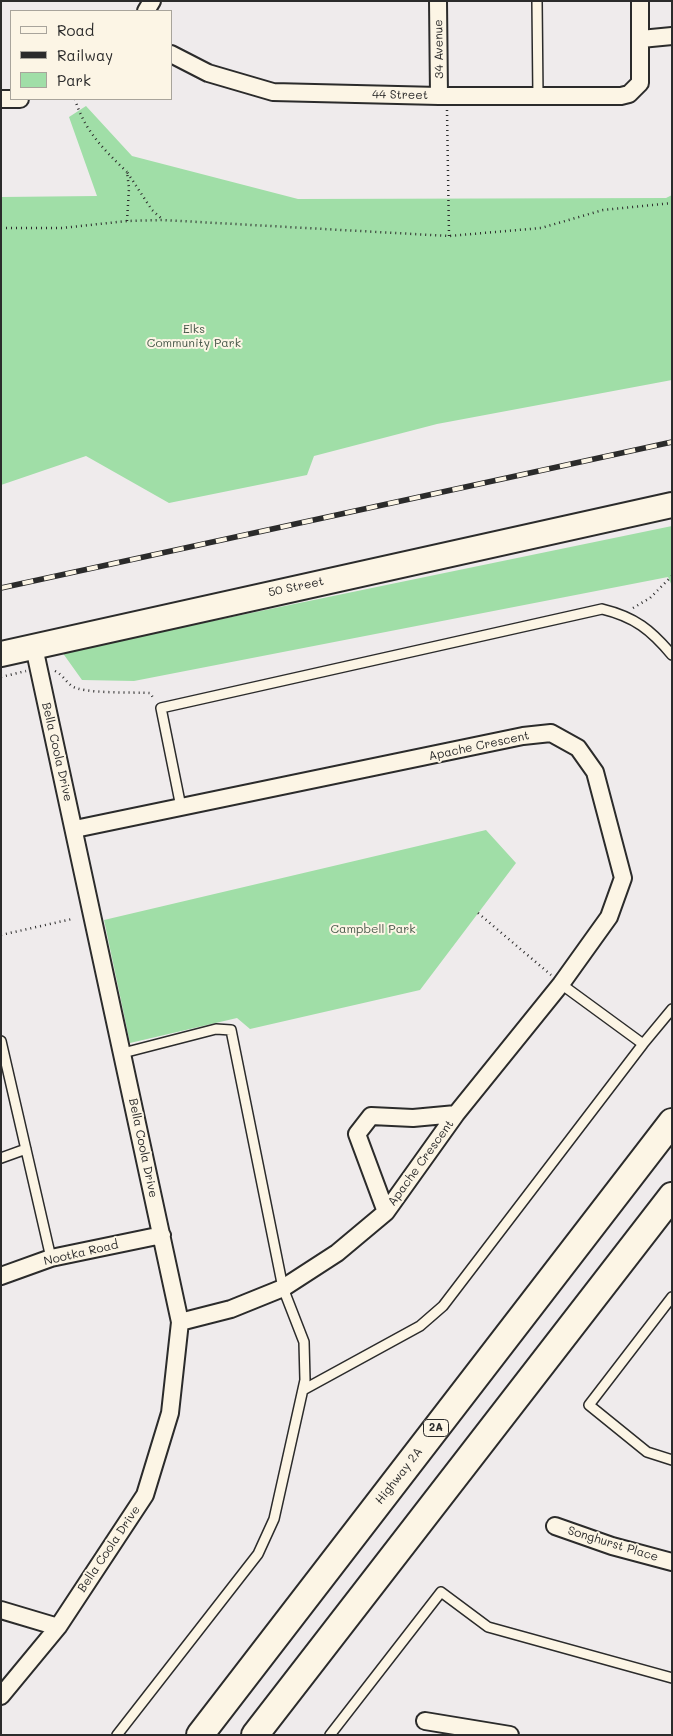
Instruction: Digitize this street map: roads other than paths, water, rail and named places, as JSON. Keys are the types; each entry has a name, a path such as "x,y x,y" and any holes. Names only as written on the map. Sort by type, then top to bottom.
{"main road":[{"name":"50 Street","path":"1,654 36,657 134,626 196,609 672,505"},
{"name":"50 Street","path":"591,523 672,516"},
{"name":"Highway 2A","path":"200,1735 672,1122"},
{"path":"255,1735 672,1196"}],"street":[{"name":"34 Avenue","path":"438,1 445,96"},
{"path":"640,1 641,39 672,36"},
{"name":"44 Street","path":"172,55 208,73 273,92 445,96 621,96 636,90 641,77 641,39"},
{"name":"Bella Coola Drive","path":"1,1696 58,1626 145,1495 170,1413 180,1322 75,829 36,657"},
{"name":"Apache Crescent","path":"75,829 523,736 551,733 578,748 595,772 623,878 609,916 561,984 456,1114 386,1212 337,1253 283,1288 231,1309 180,1322"},
{"name":"Apache Crescent","path":"386,1212 357,1134 371,1116 413,1118 456,1114"},
{"name":"Nootka Road","path":"1,1276 51,1258 162,1235"},
{"name":"Songhurst Place","path":"555,1526 612,1546 672,1562"},
{"path":"1,1610 58,1626"},
{"path":"425,1721 510,1735"}],"lane":[{"path":"537,1 538,97"},
{"path":"181,806 161,708 602,609 623,614 652,631 672,654"},
{"path":"561,984 643,1044"},
{"path":"303,1390 420,1326 442,1306 672,1009"},
{"path":"117,1735 258,1554 274,1519 305,1380 304,1342 283,1288 231,1030 216,1029 123,1053"},
{"path":"1,1041 51,1258"},
{"path":"1,1158 26,1150"},
{"path":"672,1297 589,1405 647,1452 672,1460"},
{"path":"330,1735 441,1592 488,1627 672,1678"}],"railway":[{"path":"1,588 672,442"}],"park label":[{"name":"Elks Community Park","path":"194,336"},
{"name":"Campbell Park","path":"373,929"}]}
